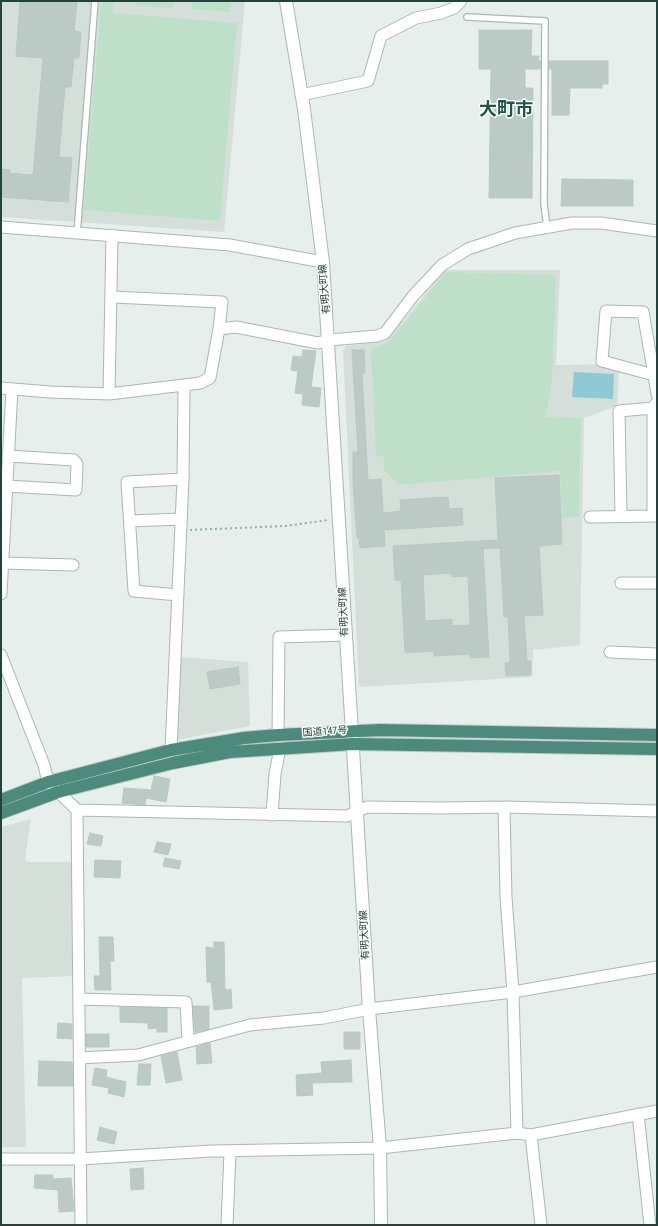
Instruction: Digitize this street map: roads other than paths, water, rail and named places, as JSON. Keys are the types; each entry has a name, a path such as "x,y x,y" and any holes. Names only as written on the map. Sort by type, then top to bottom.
{"highway":[{"name":"国道147号","path":"1,800 48,782 171,750 244,738 352,730 657,735"},
{"name":"国道147号","path":"4,812 58,792 173,763 230,752 353,744 657,749"}],"main road":[{"name":"有明大町線","path":"286,1 301,95 323,262 369,1009 380,1148 381,1225"}],"street":[{"path":"301,95 368,81 381,36 416,18 440,13 454,8 461,1"},
{"path":"219,329 236,327 318,343 329,340 377,336 385,333 413,296 442,265 468,249 514,233 572,223 601,223 657,232"},
{"path":"1,227 230,245 323,262"},
{"path":"109,394 112,235"},
{"path":"1,594 8,456 7,389 81,394 109,394 200,383 210,378 219,329 222,302 112,297"},
{"path":"654,375 602,361 606,311 643,312 654,375 657,394"},
{"path":"171,750 183,479 184,385"},
{"path":"590,517 655,516 655,405 619,411 621,516"},
{"path":"6,486 76,490 77,464 74,460 8,456"},
{"path":"178,596 134,591 127,482 183,479"},
{"path":"130,521 181,519"},
{"path":"2,563 73,565"},
{"path":"621,583 657,583"},
{"path":"278,735 279,637 346,635"},
{"path":"610,652 657,654"},
{"path":"1,655 44,765 48,782 77,810 347,816 367,807 504,807 657,811"},
{"path":"272,814 275,774 280,748"},
{"path":"1,800 4,812"},
{"path":"504,807 506,897 513,992 516,1133"},
{"path":"77,810 81,1225"},
{"path":"79,1058 138,1055 250,1025 324,1018 369,1009 513,992 657,967"},
{"path":"79,999 186,1002 188,1041"},
{"path":"1,1159 80,1159 230,1152 380,1148 516,1133 531,1134 657,1111"},
{"path":"638,1114 650,1225"},
{"path":"531,1134 540,1225"},
{"path":"227,1225 230,1152"}],"lane":[{"path":"77,234 95,1"},
{"path":"467,17 546,21 544,204 547,227"}],"water":[{"path":"574,372 614,374 613,399 572,397"}],"district":[{"name":"大町市","path":"506,110"}]}
